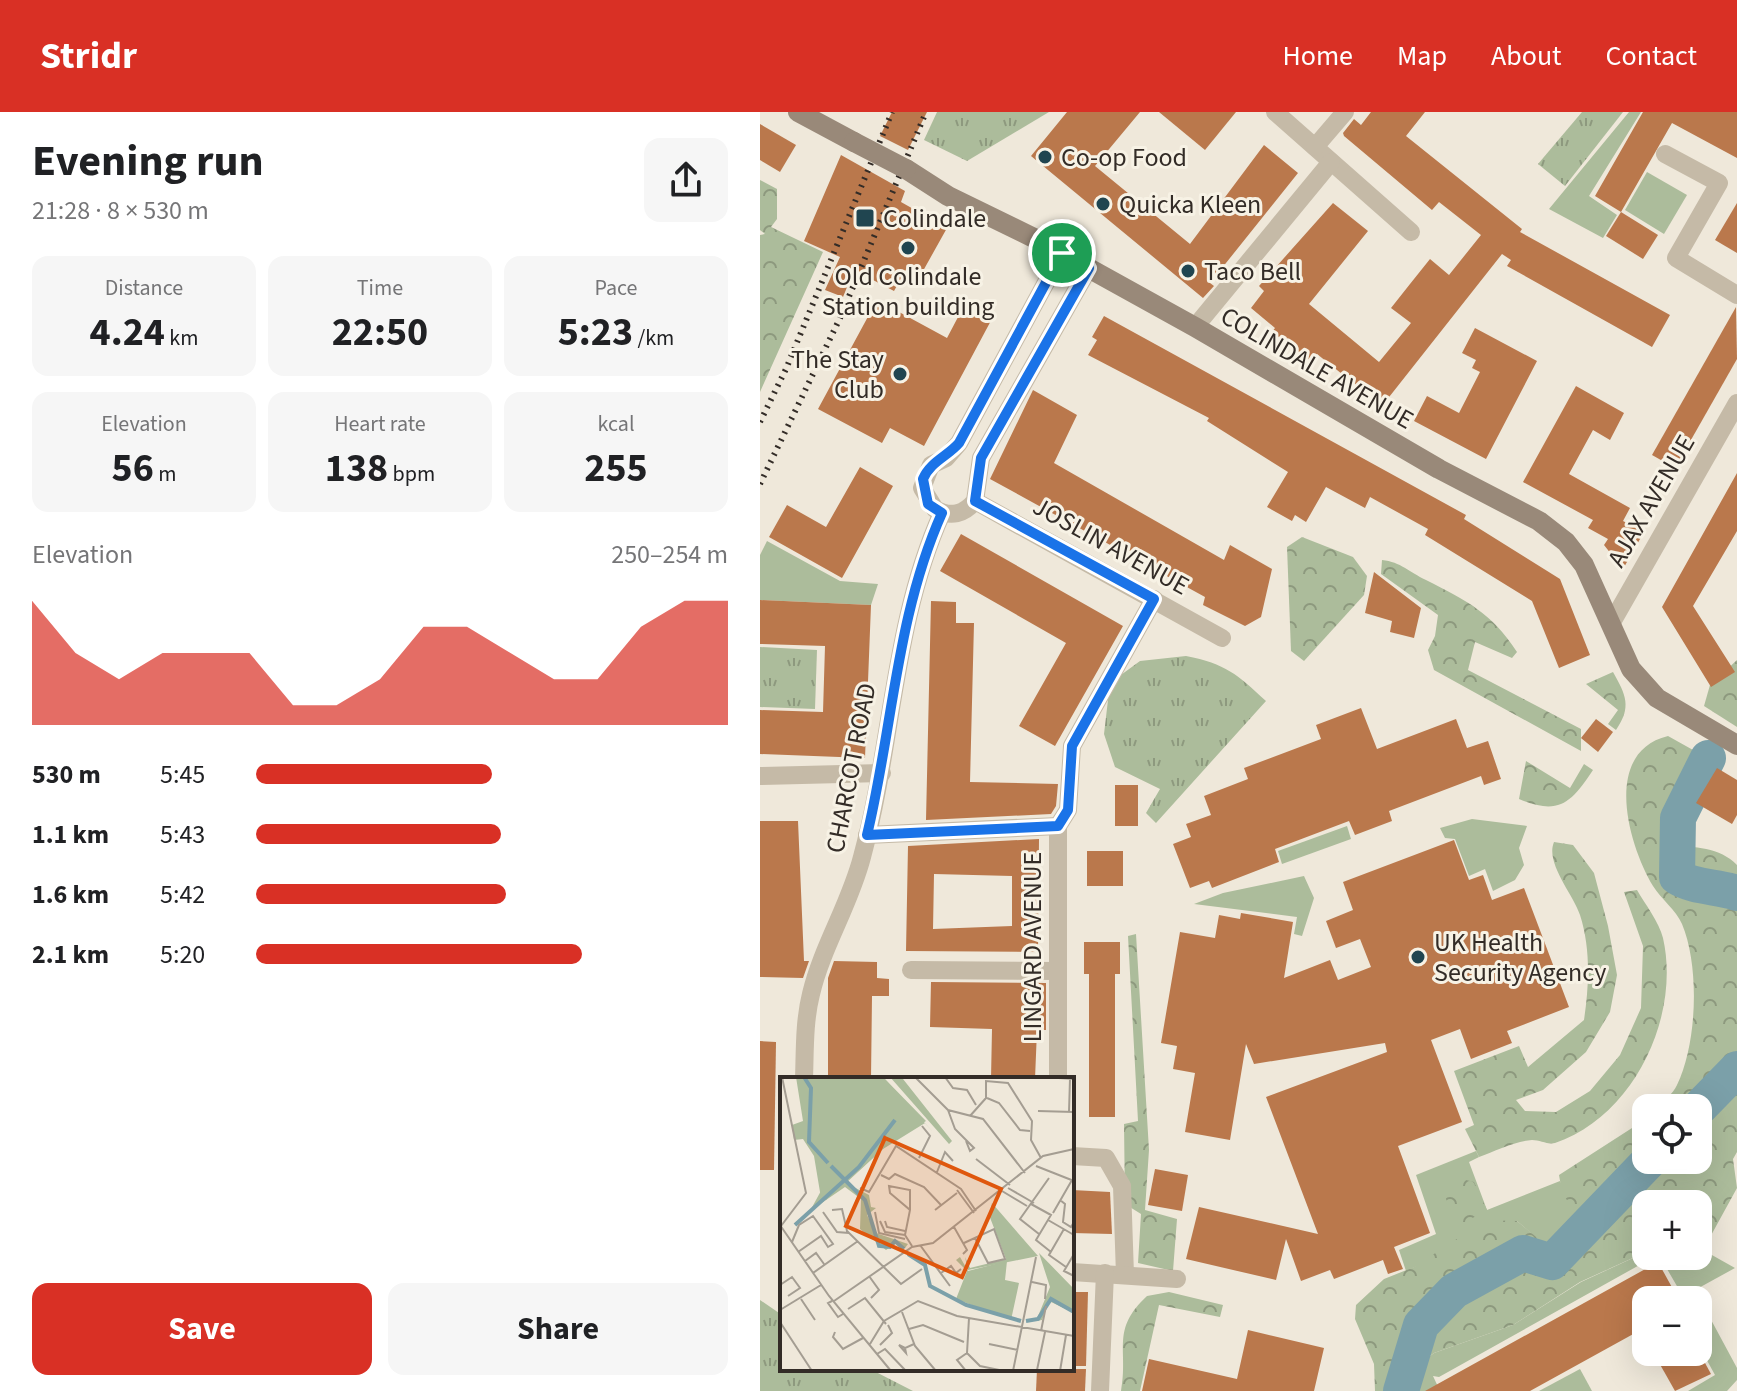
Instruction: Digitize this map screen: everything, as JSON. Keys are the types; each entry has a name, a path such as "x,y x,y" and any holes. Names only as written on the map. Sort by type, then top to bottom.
{"street":[{"name":"COLINDALE AVENUE","path":"798,112 906,169 1008,229 1062,253 1439,469 1539,521 1566,542 1584,565 1631,669 1657,698 1737,745"},
{"path":"1275,112 1411,232"},
{"path":"1315,147 1345,112"},
{"path":"1665,154 1719,183 1676,258 1737,295"},
{"path":"1195,327 1331,162"},
{"path":"946,458 964,461 977,474 980,483 975,501 961,513 942,513 928,504 922,488 931,465 946,458 959,443 1062,253"},
{"path":"977,474 981,458 1089,268"},
{"name":"AJAX AVENUE","path":"1611,624 1737,403"},
{"name":"JOSLIN AVENUE","path":"975,501 1222,638"},
{"name":"CHARCOT ROAD","path":"804,1077 811,993 862,858 882,773 910,600 923,556 942,513"},
{"name":"LINGARD AVENUE","path":"1058,1077 1058,826 1068,810 1072,746 1154,599"},
{"path":"760,776 882,773"},
{"path":"867,835 1058,826"},
{"path":"911,970 1057,971"},
{"path":"1074,1156 1106,1158 1122,1186 1125,1275"},
{"path":"1074,1272 1177,1279"},
{"path":"1100,1391 1105,1273"}],"green space":[{"path":"937,112 1049,112 967,161 924,140"},
{"path":"1582,112 1623,112 1565,186 1538,164"},
{"path":"1629,112 1641,112 1589,196 1617,215 1603,238 1549,209"},
{"path":"1647,172 1687,195 1664,234 1625,210"},
{"path":"760,180 777,189 777,219 771,227 823,252 760,392 760,235 765,234 760,230"},
{"path":"1302,537 1353,557 1367,576 1364,595 1304,661 1291,651 1287,547"},
{"path":"767,541 840,581 878,584 871,605 760,600 760,555"},
{"path":"1382,560 1405,568 1466,601 1488,617 1517,652 1512,658 1475,642 1468,670 1581,729 1581,751 1434,670 1428,650 1435,636 1438,615 1381,574"},
{"path":"760,647 817,650 815,709 760,707"},
{"path":"1186,656 1230,671 1266,701 1156,823 1146,813 1160,789 1115,767 1104,734 1110,683 1140,661"},
{"path":"1737,660 1737,727 1704,706 1710,685"},
{"path":"1613,672 1626,708 1616,730 1608,724 1618,710 1586,684"},
{"path":"1668,736 1702,755 1669,822 1671,845 1715,851 1737,865 1737,1152 1733,1159 1737,1188 1712,1234 1712,1190 1632,1190 1632,1258 1580,1282 1513,1325 1434,1353 1415,1367 1432,1375 1432,1391 1375,1391 1374,1364 1355,1319 1356,1305 1384,1279 1414,1267 1486,1220 1517,1221 1548,1247 1573,1210 1562,1192 1559,1175 1632,1128 1632,1174 1712,1174 1712,1094 1670,1094 1684,1068 1692,1027 1694,983 1688,942 1682,924 1656,891 1644,868 1629,824 1626,801 1628,779 1634,760 1647,745"},
{"path":"1526,761 1570,788 1584,764 1593,770 1570,798 1554,806 1544,806 1519,799"},
{"path":"1472,819 1527,826 1519,848 1524,865 1515,880 1493,891 1485,869 1469,876 1455,839 1445,838 1440,828"},
{"path":"1347,826 1351,839 1282,864 1278,851"},
{"path":"1554,842 1573,845 1594,873 1617,975 1610,1012 1586,1052 1543,1090 1516,1100 1525,1111 1556,1112 1590,1091 1620,1055 1641,1008 1643,946 1624,892 1637,890 1663,938 1667,968 1665,1000 1645,1060 1628,1088 1607,1111 1583,1130 1555,1143 1525,1141 1479,1157 1465,1129 1474,1125 1454,1071 1519,1046 1528,1067 1584,1020 1588,981 1586,941 1577,907 1556,869 1552,850"},
{"path":"1304,876 1314,898 1302,936 1294,934 1297,917 1194,904 1223,893"},
{"path":"1136,934 1149,1150 1145,1210 1177,1219 1173,1271 1138,1263 1141,1214 1125,1204 1124,1124 1138,1121 1128,936"},
{"path":"1476,1151 1479,1157 1469,1162 1487,1210 1560,1181 1574,1210 1548,1248 1517,1221 1406,1271 1399,1250 1436,1234 1416,1175"},
{"path":"1462,1179 1474,1182 1487,1210 1458,1226 1446,1199 1448,1183"},
{"path":"1712,1255 1735,1268 1702,1286 1677,1286 1668,1270 1712,1270"},
{"path":"1632,1258 1632,1269 1439,1377 1433,1376 1440,1391 1432,1391 1414,1368 1434,1353 1513,1325 1581,1282"},
{"path":"1169,1292 1223,1305 1220,1317 1159,1305 1140,1391 1121,1391 1123,1341 1128,1319 1147,1296"},
{"path":"760,1300 780,1314 780,1371 874,1371 913,1391 760,1391"},
{"path":"1712,1322 1737,1368 1737,1380 1727,1391 1688,1391 1715,1375 1710,1366"},
{"path":"1580,1369 1592,1391 1539,1391"}],"building":[{"path":"892,112 927,112 908,150 880,136"},
{"path":"1067,112 1140,112 1095,166 1190,244 1264,145 1298,173 1210,283 1214,286 1203,298 1031,156"},
{"path":"1159,112 1236,112 1205,150"},
{"path":"1371,112 1425,112 1406,136 1522,229 1520,232 1670,315 1652,347 1507,266 1511,260 1502,254 1382,406 1317,354 1311,361 1272,332 1275,328 1251,308 1264,291 1259,286 1333,203 1368,231 1309,304 1379,362 1411,323 1391,308 1430,259 1449,275 1481,235 1439,202 1432,210 1344,136 1354,119 1361,125"},
{"path":"1643,112 1737,112 1737,158 1672,123 1621,212 1595,196"},
{"path":"760,124 796,145 780,172 760,160"},
{"path":"841,155 905,191 901,202 947,228 923,271 909,264 894,291 854,270 843,297 825,290 840,257 804,241"},
{"path":"1737,203 1737,253 1715,240"},
{"path":"1621,212 1658,235 1643,259 1606,236"},
{"name":"The Stay Club","path":"877,300 947,338 967,300 994,315 924,446 890,428 882,443 818,409"},
{"path":"1736,307 1737,359 1675,468 1652,455"},
{"path":"1104,316 1466,515 1464,519 1560,579 1590,655 1559,668 1532,601 1425,535 1428,529 1370,497 1365,508 1326,487 1306,522 1295,515 1292,521 1267,507 1288,472 1207,421 1209,418 1088,355 1097,340 1092,337"},
{"path":"1475,328 1537,361 1486,459 1414,421 1427,396 1459,413 1480,372 1472,368 1476,360 1462,353"},
{"path":"1576,386 1624,413 1610,440 1593,430 1569,474 1630,508 1623,521 1644,532 1623,569 1604,545 1608,539 1588,528 1593,520 1523,482"},
{"path":"1033,390 1077,415 1054,463 1224,560 1230,545 1272,569 1261,617 1245,626 1203,605 1205,597 990,479"},
{"path":"860,467 893,486 842,578 769,537 787,505 826,527"},
{"path":"1737,473 1737,531 1693,606 1735,672 1711,687 1662,607"},
{"path":"961,534 1123,626 1055,746 1019,726 1066,643 940,571"},
{"path":"1374,572 1421,608 1414,638 1390,632 1392,621 1365,613"},
{"path":"760,600 871,605 865,758 760,754 760,710 823,712 825,646 760,644"},
{"path":"931,601 956,602 956,623 974,623 970,782 1058,784 1056,806 1051,814 926,820"},
{"path":"1361,708 1377,749 1456,719 1467,748 1488,741 1501,779 1484,785 1481,776 1389,811 1392,821 1355,835 1349,821 1275,849 1279,862 1212,888 1209,881 1190,888 1173,844 1191,837 1186,824 1211,815 1204,796 1248,779 1244,768 1321,739 1316,725"},
{"path":"1596,719 1613,732 1598,752 1581,738"},
{"path":"1717,768 1737,780 1737,815 1732,824 1696,803"},
{"path":"1115,785 1138,785 1138,826 1115,826"},
{"path":"760,821 798,821 804,961 809,961 803,978 760,977"},
{"path":"1039,839 1038,952 906,951 908,846","holes":["934,874 1012,876 1012,926 933,929"]},
{"path":"1454,840 1469,880 1483,875 1492,900 1524,888 1569,1007 1507,1031 1512,1043 1471,1059 1460,1029 1431,1040 1462,1122 1398,1146 1430,1233 1394,1247 1403,1269 1388,1274 1383,1260 1334,1279 1330,1270 1301,1281 1286,1239 1276,1280 1186,1259 1199,1207 1318,1234 1266,1097 1387,1052 1385,1043 1254,1064 1246,1044 1230,1140 1185,1132 1195,1073 1173,1069 1177,1046 1161,1043 1180,932 1215,938 1219,915 1240,919 1241,913 1293,922 1284,978 1330,960 1338,980 1371,967 1360,939 1336,948 1326,921 1353,910 1343,882"},
{"path":"1087,851 1123,851 1123,886 1087,886"},
{"path":"1084,942 1120,942 1120,974 1115,974 1115,1117 1089,1117 1089,974 1084,974"},
{"path":"834,961 877,962 877,978 889,979 889,996 872,996 871,1077 828,1077 828,978"},
{"path":"931,982 1046,983 1046,1030 1037,1030 1035,1077 991,1077 992,1029 930,1027"},
{"path":"760,1041 776,1042 774,1170 760,1170"},
{"path":"1155,1169 1188,1175 1182,1211 1148,1205"},
{"path":"1074,1190 1110,1192 1112,1234 1074,1233"},
{"path":"1644,1270 1662,1270 1671,1286 1632,1286 1632,1335 1530,1391 1425,1391"},
{"path":"1074,1292 1088,1292 1086,1366 1074,1366"},
{"path":"1248,1330 1324,1348 1314,1391 1142,1391 1149,1359 1237,1379"},
{"path":"1661,1366 1707,1366 1711,1374 1675,1391"},
{"path":"1086,1369 1085,1391 1036,1391 1037,1371"}],"waterway":[{"path":"1708,758 1678,818 1677,877 1737,893"},
{"path":"1712,1095 1737,1069"},
{"path":"1401,1391 1421,1325 1454,1291 1523,1253 1552,1262 1637,1174"}],"railway":[{"path":"760,422 786,369 892,112"},
{"path":"760,484 840,318 926,112"}],"place":[{"name":"Co-op Food","path":"1045,157"},
{"name":"Quicka Kleen","path":"1103,204"},
{"name":"Colindale","path":"865,218"},
{"name":"Old Colindale Station building","path":"908,248"},
{"name":"Taco Bell","path":"1188,271"},
{"name":"The Stay Club","path":"900,374"},
{"name":"UK Health Security Agency","path":"1418,957"}],"route":[{"path":"1062,253 1089,268 981,458 977,474 979,492 975,501 1154,599 1072,746 1068,810 1058,826 867,835 882,773 898,659 910,600 923,556 942,513 928,504 922,488 923,479 931,465 946,458 959,443 1062,253"}]}
